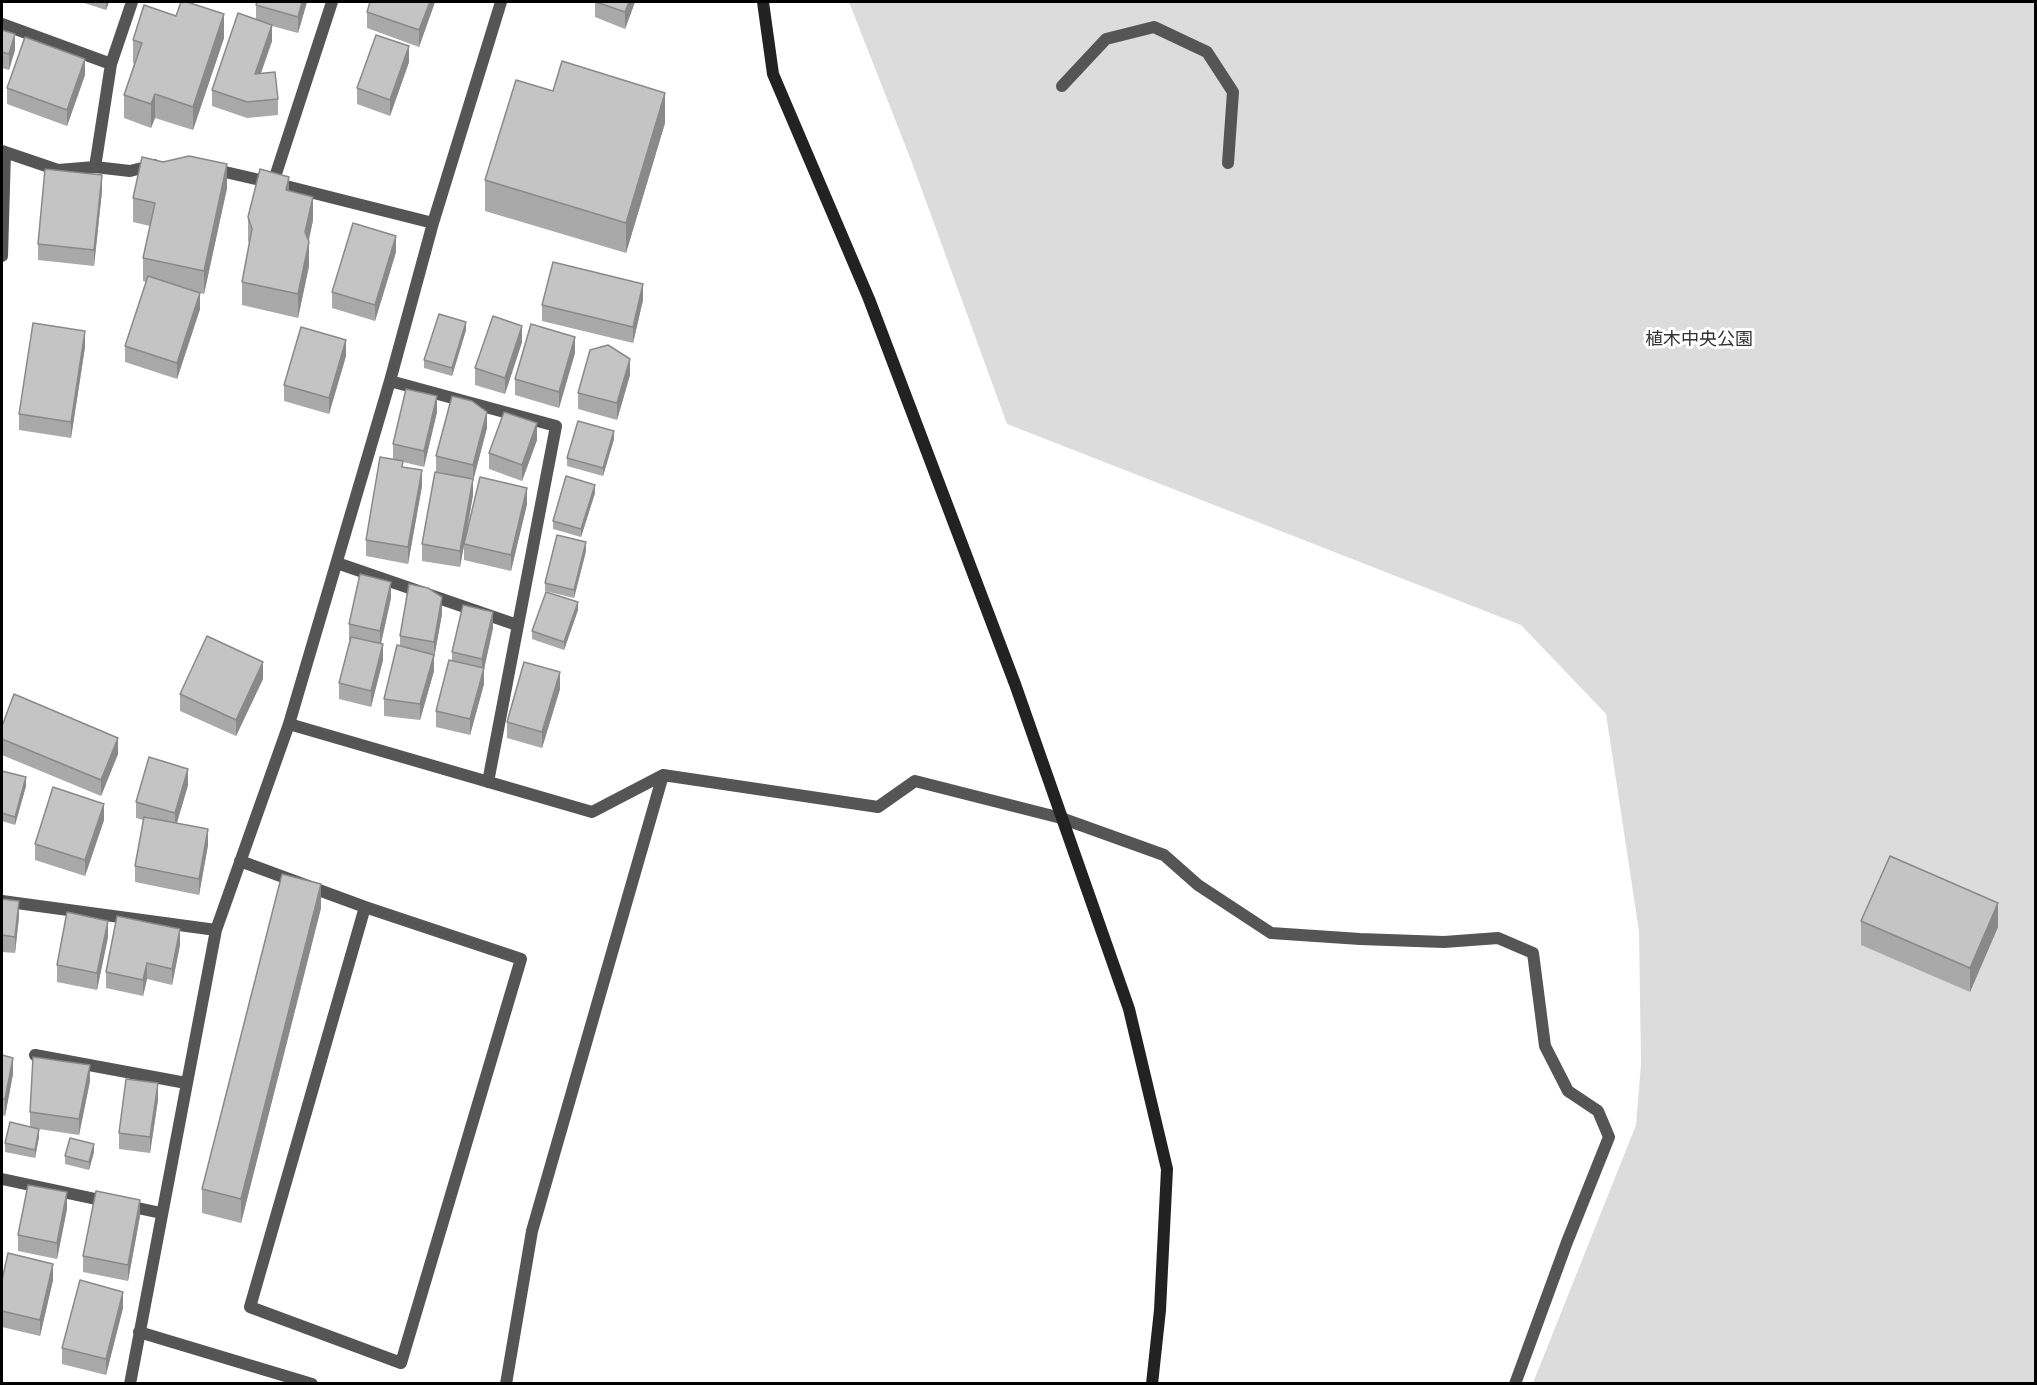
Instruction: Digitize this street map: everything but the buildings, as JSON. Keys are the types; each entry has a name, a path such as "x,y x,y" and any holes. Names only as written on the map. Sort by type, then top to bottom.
{"street":[{"path":"95,167 111,64 132,2"},
{"path":"273,183 332,2"},
{"path":"130,1383 216,930 289,724 390,381 433,223 501,2"},
{"path":"763,2 773,74 869,299 1014,684 1129,1009 1167,1169 1160,1310 1152,1383"},
{"path":"2,24 111,64"},
{"path":"1062,86 1106,39 1154,27 1207,52 1233,92 1228,163"},
{"path":"2,256 3,152 58,170 95,167 130,171 164,163"},
{"path":"197,165 433,223"},
{"path":"390,381 556,426 488,782"},
{"path":"337,563 517,625"},
{"path":"289,724 592,812 663,775 878,807 915,781 1061,818 1164,855 1198,885 1271,933 1444,942 1498,938 1533,953 1545,1046 1568,1091 1598,1111 1609,1137 1515,1383"},
{"path":"506,1383 532,1231 663,775"},
{"path":"240,861 365,907 521,959 401,1363 250,1307 365,907"},
{"path":"2,901 216,930"},
{"path":"35,1055 186,1083"},
{"path":"2,1179 161,1214"},
{"path":"139,1332 312,1383"}],"green space":[{"name":"植木中央公園","path":"849,2 2035,2 2035,1383 1533,1383 1636,1125 1641,1064 1639,931 1606,714 1521,625 1007,424 911,160"}]}
